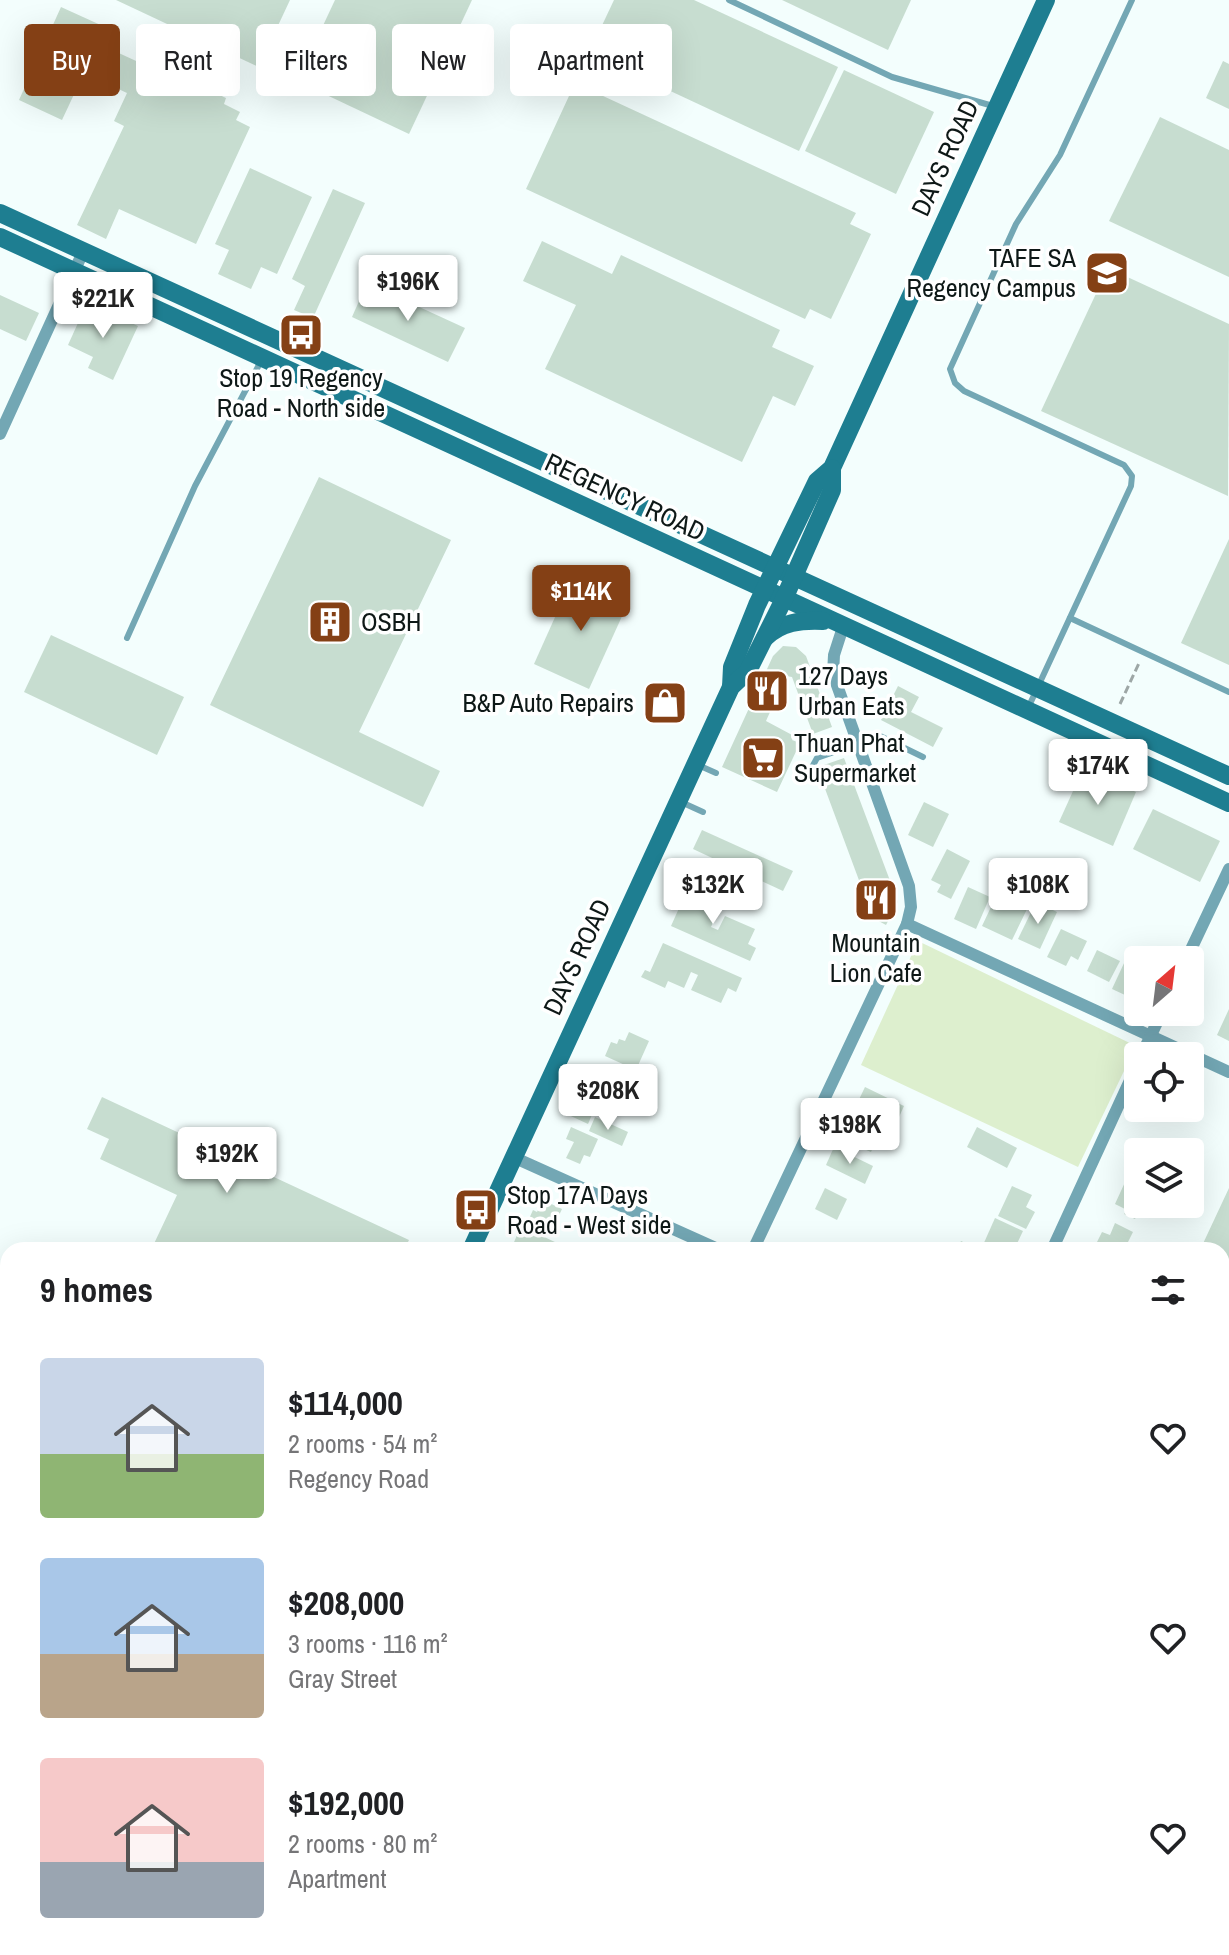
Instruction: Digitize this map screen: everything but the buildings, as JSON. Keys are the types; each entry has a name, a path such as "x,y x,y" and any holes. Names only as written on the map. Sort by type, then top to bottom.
{"main road":[{"name":"DAYS ROAD","path":"475,1242 731,687 748,671 784,599 832,490 832,468 1046,0"},
{"name":"REGENCY ROAD","path":"0,213 1229,776"},
{"name":"REGENCY ROAD","path":"0,237 1229,803"},
{"name":"DAYS ROAD","path":"731,687 732,667 765,590 817,481 832,468"},
{"path":"761,642 772,631 799,620 838,624"}],"street":[{"path":"0,434 83,252"},
{"path":"757,1242 907,924 911,907 909,886 833,674 838,624"},
{"path":"1193,946 1229,869"},
{"path":"907,924 1229,1072"},
{"path":"1148,1042 1156,1026"},
{"path":"1056,1242 1124,1093"},
{"path":"513,1157 702,1242"}],"lane":[{"path":"729,0 892,77 996,107"},
{"path":"1027,711 1131,486 1132,476 1124,465 964,391 955,383 950,369 1016,224 1060,155 1132,0"},
{"path":"127,638 195,486 262,358"},
{"path":"1070,618 1229,692"},
{"path":"805,780 817,758 876,734 923,757"},
{"path":"695,763 716,773"},
{"path":"678,801 703,812"}],"path":[{"path":"1120,704 1140,661"}],"green space":[{"path":"918,941 1128,1042 1124,1042 1124,1071 1078,1167 861,1065"}],"place":[{"name":"TAFE SA Regency Campus","path":"1107,273"},
{"name":"Stop 19 Regency Road - North side","path":"301,335"},
{"name":"OSBH","path":"330,622"},
{"name":"127 Days Urban Eats","path":"767,691"},
{"name":"B&P Auto Repairs","path":"665,703"},
{"name":"Thuan Phat Supermarket","path":"763,758"},
{"name":"Mountain Lion Cafe","path":"876,900"},
{"name":"Stop 17A Days Road - West side","path":"476,1210"}]}
